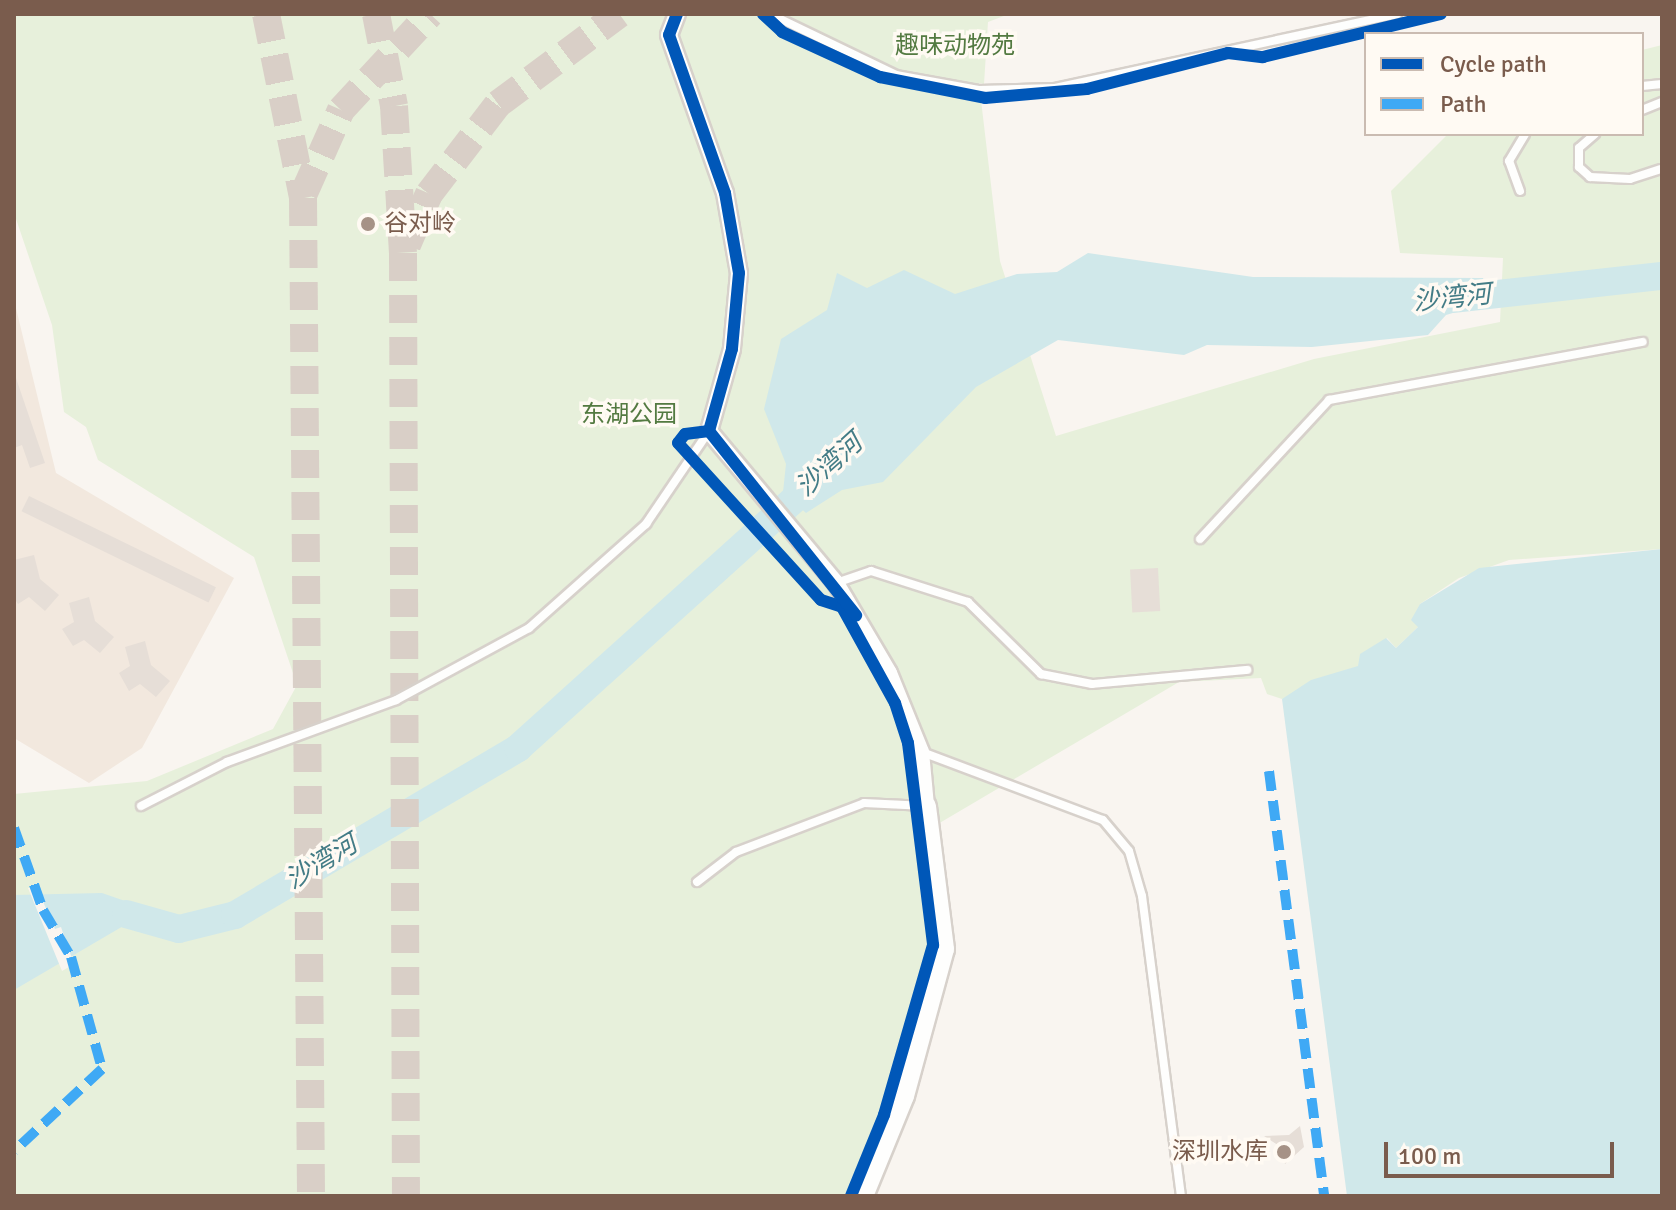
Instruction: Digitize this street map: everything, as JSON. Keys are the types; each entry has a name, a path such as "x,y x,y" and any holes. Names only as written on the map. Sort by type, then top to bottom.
{"street":[{"path":"677,14 669,35 725,193 739,273 732,349 709,431 836,583 889,673 921,752 944,949 904,1096 863,1196"}],"lane":[{"path":"770,14 896,75 979,90 1055,88 1397,14"},
{"path":"1520,191 1509,161 1524,136"},
{"path":"1593,136 1579,148 1579,167 1590,177 1630,179 1660,169"},
{"path":"1200,539 1329,400 1643,342"},
{"path":"141,806 227,762 396,700 529,628 646,524 709,431"},
{"path":"836,583 871,571 968,602 1041,674 1092,684 1247,670"},
{"path":"921,752 1103,820 1129,851 1142,896 1181,1196"},
{"path":"697,882 736,852 864,803 926,806"}],"shaded area":[{"path":"14,300 56,473 234,578 142,748 89,783 14,738"}],"green space":[{"name":"东湖公园","path":"15,14 1009,14 988,22 984,84 979,83 1000,261 1056,436 1314,359 1500,322 1503,258 1400,253 1391,191 1446,136 1644,136 1644,50 1662,45 1662,549 1509,560 1459,578 1420,604 1418,627 1396,648 1387,638 1358,667 1282,699 1267,694 1261,678 1179,682 926,831 928,973 887,1108 850,1196 14,1196 14,794 147,781 273,729 297,685 254,557 98,460 86,427 64,412 52,325 14,213"}],"water":[{"path":"1088,253 1253,277 1483,278 1490,302 1446,315 1428,335 1312,347 1207,345 1184,355 1058,340 976,387 883,482 842,490 806,513 783,492 786,464 764,409 781,339 827,310 837,273 867,288 904,270 955,294 1017,274 1057,272"},
{"name":"深圳水库","path":"1662,549 1662,1196 1347,1196 1282,699 1311,680 1358,666 1360,654 1386,638 1396,648 1418,627 1411,620 1420,604 1479,568"},
{"path":"102,893 174,918 150,931 125,925 14,990 14,895"}],"pier":[{"path":"28,888 37,888 55,929 61,927 74,964 62,971"}],"building":[{"path":"16,378 45,463 30,468 22,445 14,448"},
{"path":"29,496 216,587 208,602 22,511"},
{"path":"34,555 40,579 59,595 45,611 29,597 18,604 14,598 14,560"},
{"path":"1158,568 1160,611 1132,612 1130,569"},
{"path":"89,597 95,621 114,637 100,653 84,640 73,646 62,629 74,622 69,603"},
{"path":"145,641 151,665 170,681 156,697 140,684 129,691 119,673 130,666 125,647"},
{"path":"1300,1126 1304,1147 1285,1164 1281,1147 1264,1136 1289,1135"}],"waterway":[{"name":"沙湾河","path":"1452,299 1662,276"},
{"name":"沙湾河","path":"126,914 179,929 235,915 518,748 821,475"}],"tunnel":[{"path":"266,14 303,198 311,1196"},
{"path":"376,14 394,106 403,253 406,1196"},
{"path":"304,193 341,110 430,14"},
{"path":"407,245 429,194 498,104 619,14"}],"marked path":[{"path":"1269,771 1324,1196"},
{"path":"14,828 43,910 71,957 102,1069 14,1151"}],"cycle path":[{"path":"677,14 669,35 725,193 739,273 732,349 709,431"},
{"path":"763,14 782,32 880,77 985,98 1087,89 1228,53 1263,57 1364,33"},
{"path":"1366,32 1441,14"},
{"path":"709,431 685,434 678,443 821,600 842,607 895,703 908,743 933,945 884,1115 851,1196"},
{"path":"709,431 856,615"}],"place":[{"name":"谷对岭","path":"368,224"},
{"name":"深圳水库","path":"1284,1152"}],"park label":[{"name":"趣味动物苑","path":"955,46"}]}
